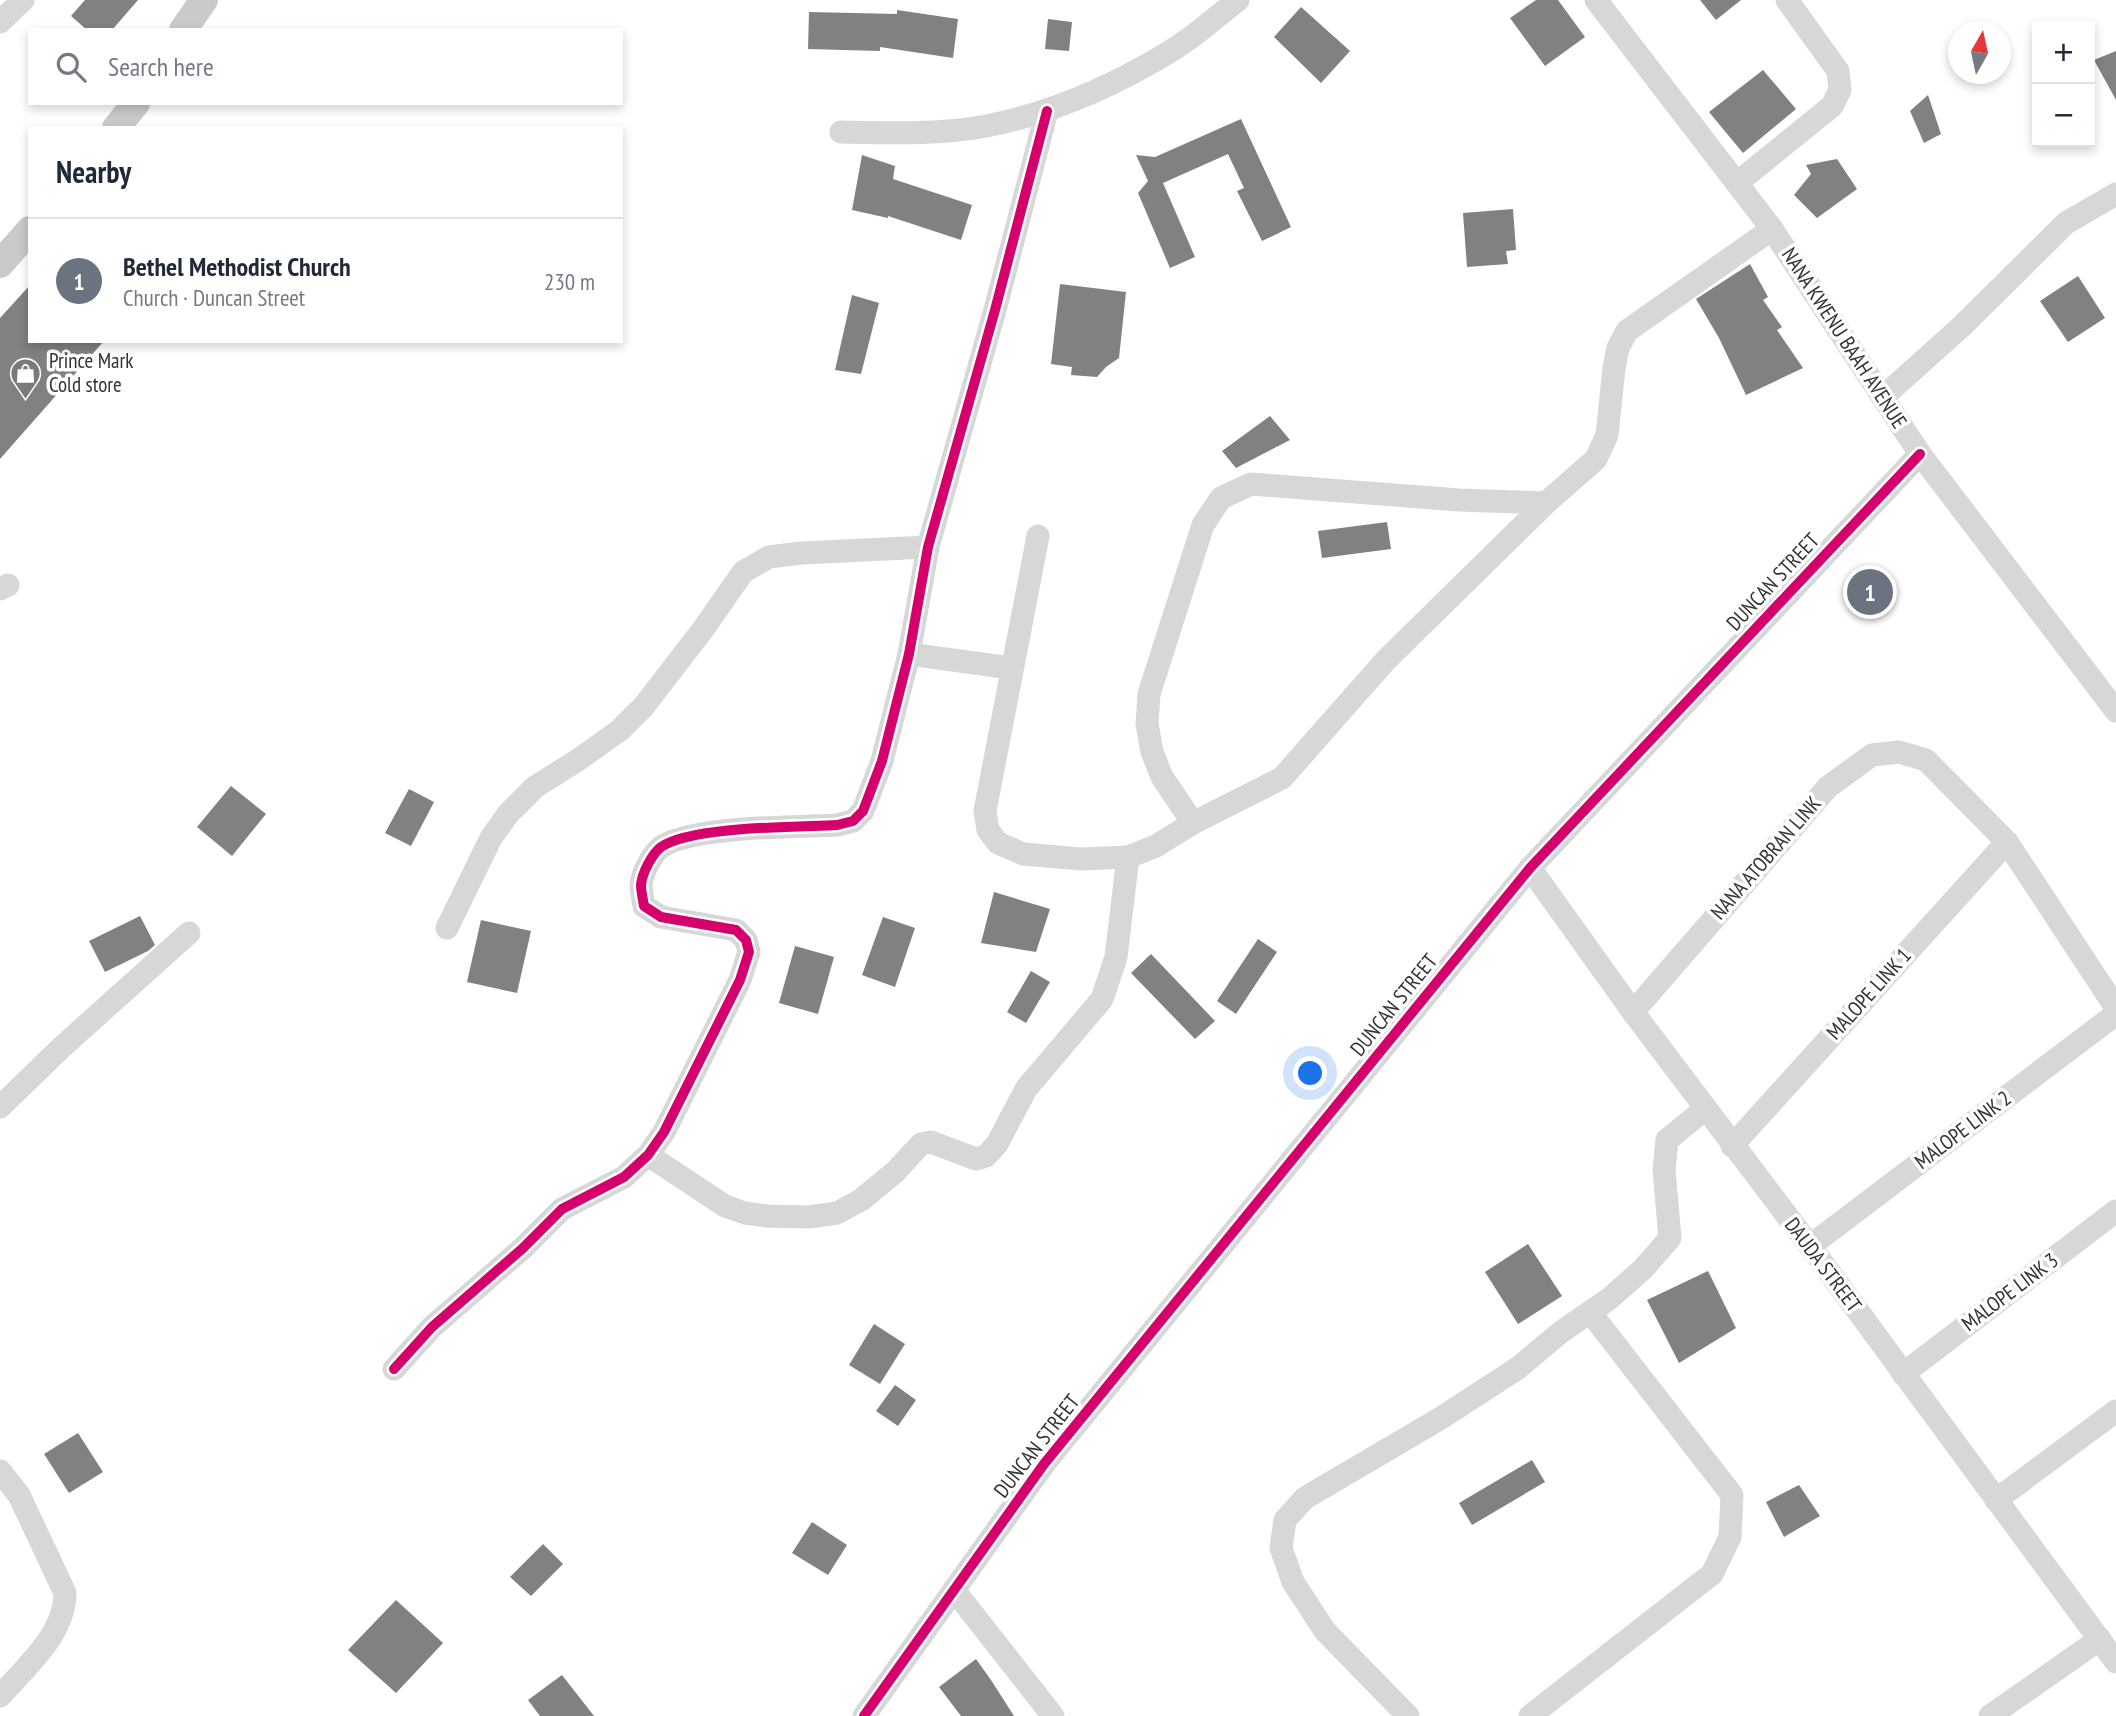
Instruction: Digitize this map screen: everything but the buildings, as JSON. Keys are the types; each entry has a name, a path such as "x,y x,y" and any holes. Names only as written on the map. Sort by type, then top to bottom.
{"main road":[{"path":"184,28 204,0"},
{"path":"118,126 134,105"},
{"path":"0,264 28,232"}],"street":[{"path":"0,22 23,0"},
{"path":"841,132 909,133 984,126 1047,111 1093,94 1176,48 1238,0"},
{"name":"NANA KWENU BAAH AVENUE","path":"1596,0 1772,229 1920,454 2116,711"},
{"path":"1737,183 1832,106 1840,90 1838,71 1787,0"},
{"path":"394,1369 432,1327 523,1248 562,1209 624,1177 648,1155 664,1132 740,980 749,952 746,940 736,930 661,916 644,906 641,885 650,861 661,847 717,831 837,825 853,821 863,811 883,761 909,654 928,547 992,323 1047,111"},
{"path":"1883,397 1962,326 2066,223 2116,194"},
{"path":"1038,536 985,811 988,830 998,843 1023,854 1082,859 1128,857 1156,846 1193,822 1282,778 1386,660 1546,503 1596,459 1607,435 1618,348 1626,331 1772,229"},
{"name":"DUNCAN STREET","path":"864,1716 1044,1464 1531,868 1920,454"},
{"path":"1193,822 1162,777 1152,752 1147,724 1149,694 1203,525 1221,498 1251,484 1459,500 1546,503"},
{"path":"447,928 491,838 508,814 535,787 620,730 643,706 704,628 743,572 769,557 801,552 928,547"},
{"path":"909,654 1011,668"},
{"name":"NANA ATOBRAN LINK","path":"1633,1012 1828,787 1872,755 1899,752 1926,760 2007,842"},
{"path":"2007,842 2116,1007"},
{"name":"MALOPE LINK 1","path":"1732,1146 2007,842"},
{"path":"648,1155 726,1206 745,1213 794,1216 837,1213 862,1200 895,1172 921,1144 932,1142 976,1159 986,1156 997,1144 1026,1089 1102,999 1116,957 1128,857"},
{"name":"DAUDA STREET","path":"1531,868 1633,1012 1810,1246 2116,1662"},
{"path":"0,1107 62,1047 189,933"},
{"name":"MALOPE LINK 2","path":"1810,1246 2116,1014"},
{"path":"1408,1716 1325,1630 1293,1582 1281,1548 1285,1520 1305,1498 1441,1418 1518,1368 1561,1332 1609,1299 1643,1269 1670,1238 1664,1170 1667,1140 1705,1109"},
{"name":"MALOPE LINK 3","path":"1903,1374 2116,1211"},
{"path":"1530,1716 1712,1574 1730,1537 1732,1495 1590,1312"},
{"path":"1996,1500 2116,1411"},
{"path":"0,1471 19,1495 65,1593 65,1608 58,1625 40,1652 0,1696"},
{"path":"954,1590 1053,1716"},
{"path":"1990,1716 2100,1639"},
{"path":"0,1711 4,1716"}],"cycle path":[{"path":"394,1369 432,1327 523,1248 562,1209 624,1177 648,1155 664,1132 740,980 749,952 746,940 736,930 661,917 644,906 642,880 648,864 658,850 676,840 720,831 837,825 853,821 863,811 882,761 909,654 928,547 995,310 1047,111"},
{"path":"864,1716 1044,1464 1530,868 1920,454"}],"place":[{"name":"Prince Mark Cold store","path":"26,400"},
{"name":"Bethel Methodist Church","path":"1870,592"}]}
